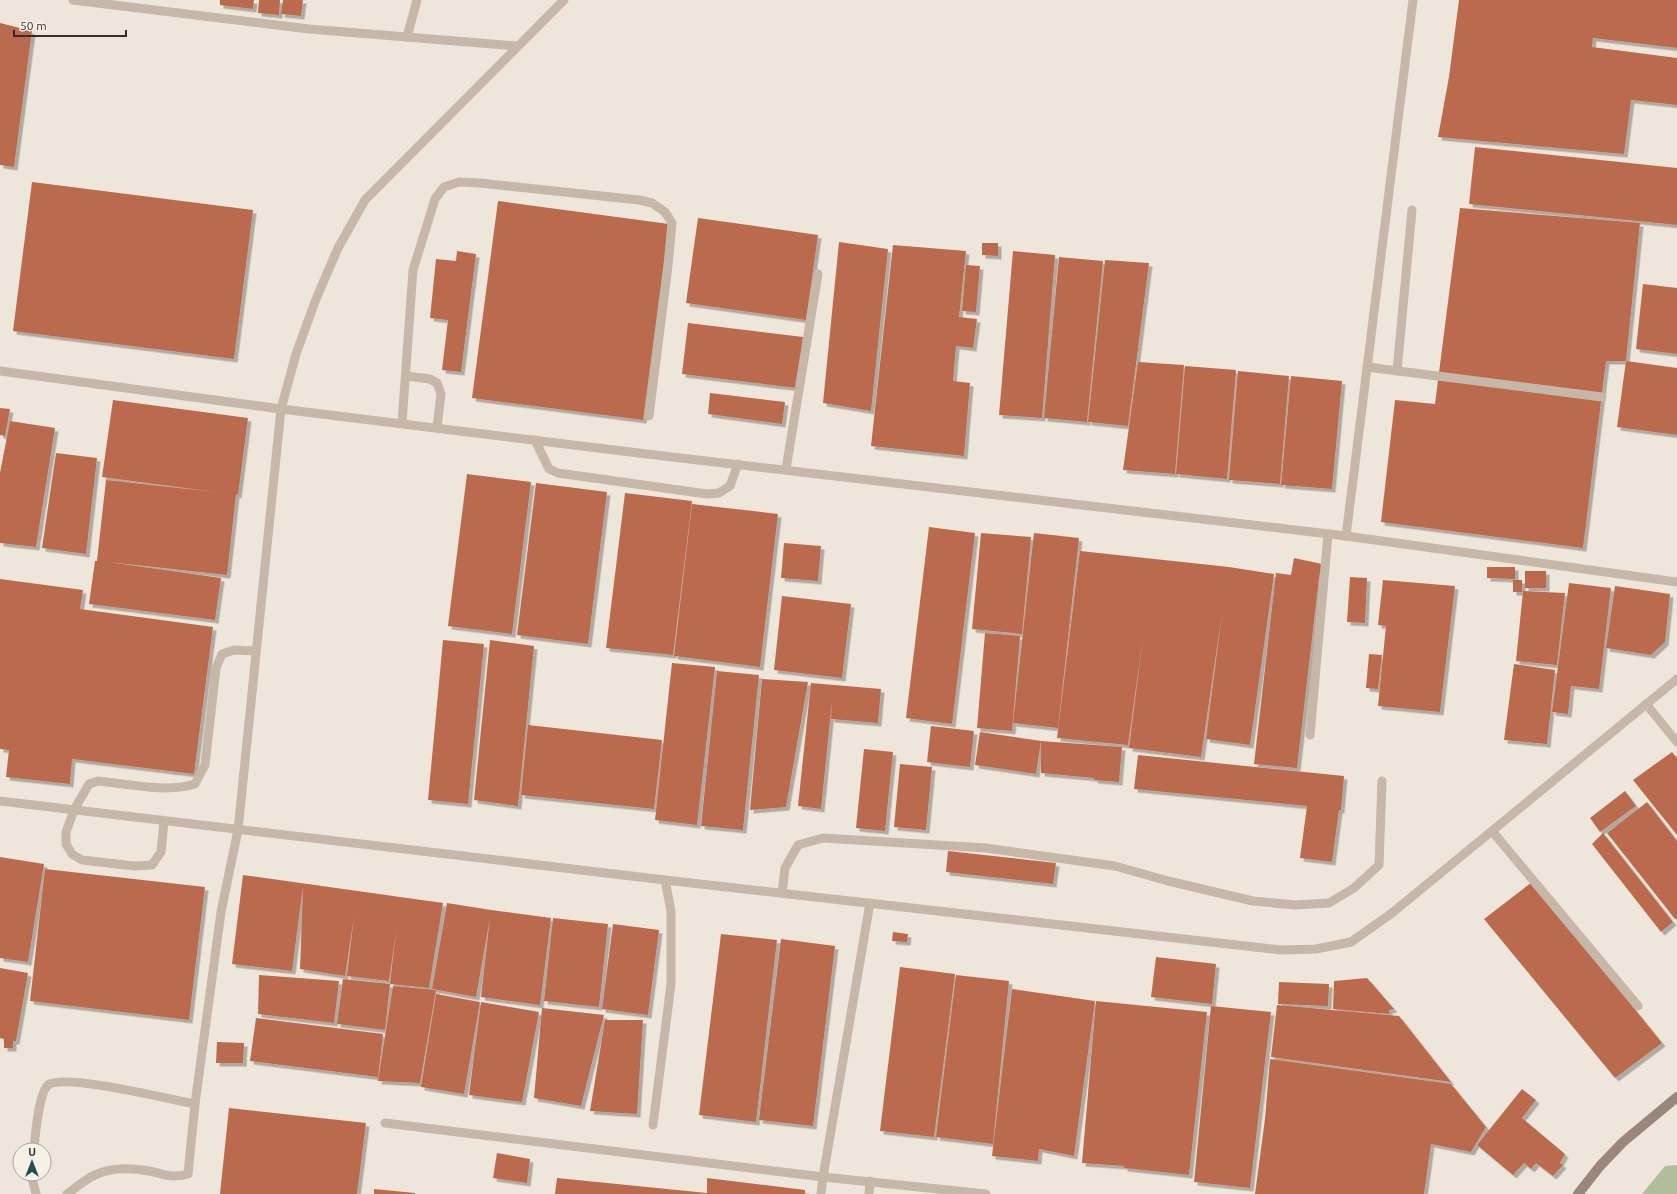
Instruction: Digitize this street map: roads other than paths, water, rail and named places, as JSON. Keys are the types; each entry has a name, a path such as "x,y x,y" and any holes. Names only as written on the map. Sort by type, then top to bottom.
{"main road":[{"path":"1578,1194 1600,1166 1623,1142 1677,1097"}],"lane":[{"path":"73,0 268,24 517,46"},
{"path":"407,37 417,0"},
{"path":"67,1194 94,1175 116,1169 149,1171 169,1177 177,1177 188,1174 195,1104 221,912 238,830 281,409 296,354 316,299 338,248 365,200 564,0"},
{"path":"1346,536 1414,0"},
{"path":"402,423 413,270 435,198 444,187 459,182 639,200 652,204 664,212 672,223 649,416"},
{"path":"1397,371 1412,210"},
{"path":"786,469 818,274"},
{"path":"1367,368 1602,398"},
{"path":"0,371 281,409 1346,536 1677,582"},
{"path":"406,376 430,379 437,383 441,394 437,427"},
{"path":"535,440 549,469 558,473 707,494 719,493 730,486 738,464"},
{"path":"1310,735 1328,534"},
{"path":"164,821 161,852 152,865 134,866 82,860 72,854 66,844 66,832 74,810 90,784 98,780 166,787 184,787 195,784 205,765 216,668 222,654 234,650 256,651"},
{"path":"0,801 665,880 1281,950 1316,949 1351,942 1392,914 1646,704 1675,684"},
{"path":"1646,704 1677,742"},
{"path":"782,893 785,868 798,845 823,838 986,848 1115,866 1168,881 1253,901 1295,905 1329,903 1354,888 1379,865 1382,780"},
{"path":"1492,831 1638,1006"},
{"path":"653,1125 671,984 671,911 665,880"},
{"path":"821,1194 870,903"},
{"path":"35,1142 39,1112 44,1092 49,1085 58,1082 71,1082 108,1087 195,1104"},
{"path":"385,1123 823,1177 986,1194"},
{"path":"869,1194 870,1181"},
{"path":"33,1182 36,1194"}]}
